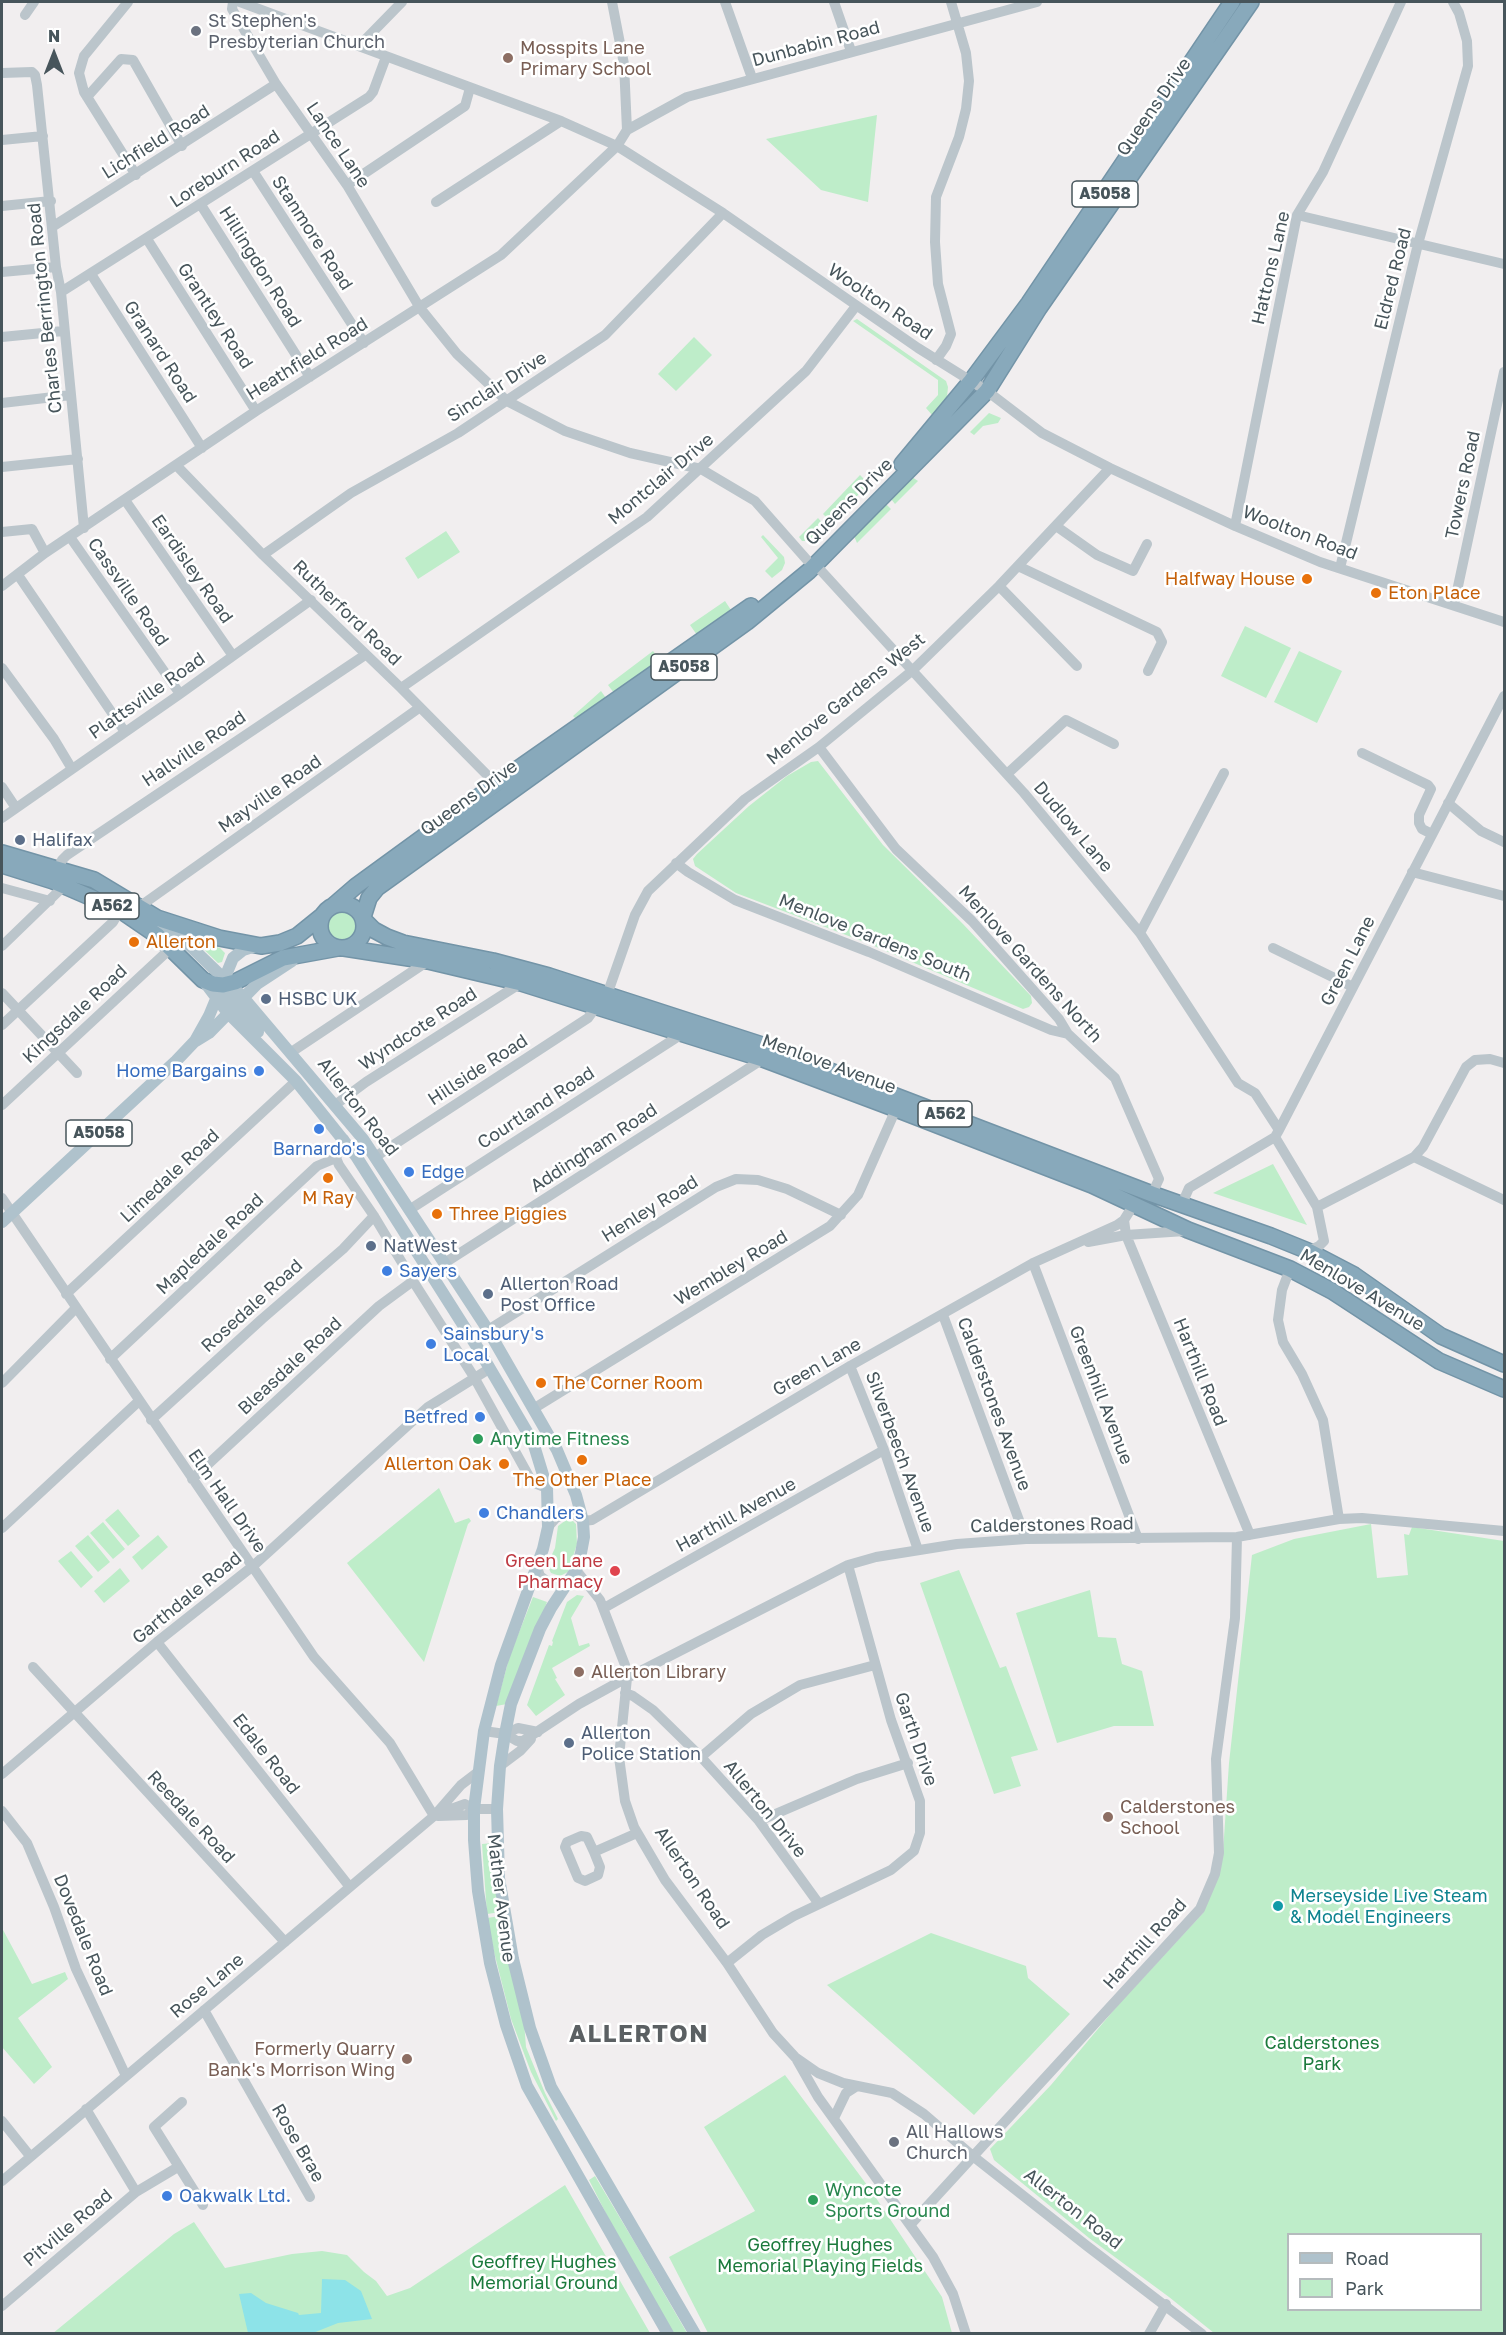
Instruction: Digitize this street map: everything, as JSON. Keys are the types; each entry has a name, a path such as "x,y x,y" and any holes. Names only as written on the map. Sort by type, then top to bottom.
{"highway":[{"name":"Queens Drive","path":"329,910 356,886 496,784 747,610 811,562 896,471 971,381 1099,202 1221,18 1246,4"},
{"name":"Queens Drive","path":"363,918 369,898 377,888 747,622 987,391 1040,308 1246,4"},
{"name":"Allerton Road","path":"2,853 58,878 120,910 145,926 203,980 223,986"},
{"name":"Allerton Road","path":"2,865 58,878 100,883 157,918"},
{"name":"A562","path":"157,918 212,936 261,946 280,944 297,936 329,910 341,904 354,907 363,918"},
{"path":"329,910 320,928 322,935 326,941 341,948 357,943 361,938 365,926 363,918"},
{"name":"Menlove Avenue","path":"363,918 381,934 403,943 493,961 762,1045 1308,1251 1354,1275 1441,1336 1504,1365"},
{"name":"A562","path":"223,986 269,964 341,948"},
{"name":"Menlove Avenue","path":"341,948 428,961 520,983 763,1059 896,1109 1092,1185 1192,1232 1290,1269 1332,1291 1439,1361 1504,1389"},
{"path":"1134,1204 1152,1194"},
{"path":"1192,1232 1205,1212"}],"main road":[{"name":"Allerton Road","path":"157,918 185,941 223,986 235,1005 244,1029 296,1082 344,1139 479,1350 533,1442 547,1488"},
{"name":"A5058","path":"195,1041 223,986 233,958 237,953 261,946"},
{"name":"A5058","path":"2,1222 195,1041 209,1033 267,975 302,955"},
{"name":"Allerton Road","path":"223,986 235,1005 290,1053 363,1139 488,1330 557,1450 576,1495"},
{"path":"235,1005 270,1047 285,1070"},
{"path":"209,1033 224,1026 238,1026 244,1029"},
{"name":"Mather Avenue","path":"547,1488 548,1527 537,1567 501,1665 484,1731 474,1809 478,1891 490,1964 506,2025 526,2086 668,2334"},
{"name":"Mather Avenue","path":"576,1495 583,1521 584,1538 576,1569 540,1629 512,1704 505,1734 497,1809 499,1878 513,1959 530,2028 551,2086 695,2334"},
{"path":"569,2162 588,2152"}],"street":[{"path":"25,15 34,2"},
{"path":"128,2 84,56 79,72 87,97 136,175"},
{"name":"Lance Lane","path":"233,2 232,9 276,84 347,185 420,308"},
{"name":"Woolton Road","path":"240,2 561,121 617,146 723,213 936,360 987,391 1042,433 1110,468 1235,526 1340,568 1504,622"},
{"path":"359,46 402,2"},
{"path":"612,2 624,64 627,130"},
{"path":"725,2 752,78"},
{"path":"834,2 851,51"},
{"path":"936,360 951,334 938,284 935,242 936,197 959,137 966,109 969,81 966,53 951,2"},
{"name":"Dunbabin Road","path":"617,146 627,130 687,97 1037,2"},
{"path":"1221,18 1224,2"},
{"name":"Hattons Lane","path":"1235,526 1297,215 1323,172 1401,2"},
{"name":"Eldred Road","path":"1340,568 1418,244 1468,66 1467,41 1459,13 1453,2"},
{"name":"Loreburn Road","path":"61,292 369,97 386,57"},
{"path":"87,97 121,59 133,60 182,146"},
{"name":"Charles Berrington Road","path":"2,73 32,72 37,85 51,201 56,267 61,292 84,528"},
{"name":"Lichfield Road","path":"52,227 276,84"},
{"path":"347,185 465,106 470,88"},
{"path":"436,202 561,121"},
{"path":"2,140 43,136"},
{"name":"Heathfield Road","path":"2,586 45,553 256,411 501,255 617,146"},
{"name":"Stanmore Road","path":"253,171 364,343"},
{"path":"2,206 51,201"},
{"name":"Hillingdon Road","path":"201,205 310,377"},
{"name":"Sinclair Drive","path":"263,555 351,493 458,433 605,336 723,213"},
{"path":"1297,215 1504,264"},
{"name":"Grantley Road","path":"147,239 256,411"},
{"path":"2,272 56,267"},
{"name":"Granard Road","path":"91,274 202,448"},
{"name":"Montclair Drive","path":"401,688 647,517 806,371 856,306"},
{"name":"Dudlow Lane","path":"420,308 457,354 507,401 565,431 630,453 701,469 755,501 1007,774 1140,933 1238,1083 1255,1092 1317,1207 1324,1241 1308,1251"},
{"path":"2,337 63,331"},
{"name":"Towers Road","path":"1454,605 1504,372"},
{"path":"2,403 71,395"},
{"path":"2,467 78,459"},
{"name":"Rutherford Road","path":"176,465 263,555 401,688 496,784"},
{"name":"Menlove Gardens West","path":"607,995 635,915 648,891 746,798 819,747 913,670 999,586 1110,468"},
{"name":"Eardisley Road","path":"124,500 234,656"},
{"path":"1056,526 1097,555 1133,571 1147,544"},
{"path":"2,532 32,529 45,553"},
{"name":"Cassville Road","path":"70,537 180,694"},
{"path":"1018,566 1157,632 1162,642 1148,671"},
{"path":"18,574 125,732"},
{"path":"999,586 1077,666"},
{"name":"Plattsville Road","path":"2,818 311,600"},
{"name":"Hallville Road","path":"2,946 50,901 67,855 365,654"},
{"path":"2,668 54,739 72,769"},
{"name":"Green Lane","path":"1277,1134 1504,696"},
{"name":"Mayville Road","path":"140,907 419,708"},
{"path":"1007,774 1066,720 1114,744"},
{"name":"Menlove Gardens North","path":"819,747 896,849 972,921 1059,1019 1068,1034 1115,1078 1159,1179 1152,1194"},
{"path":"1362,753 1428,784 1431,789 1419,815 1419,823 1422,829 1432,834"},
{"path":"1140,933 1224,773"},
{"path":"2,787 16,808"},
{"path":"1448,803 1481,831 1504,842"},
{"name":"Menlove Gardens South","path":"676,862 688,872 735,900 869,952 1051,1030 1068,1034"},
{"path":"1412,872 1504,896"},
{"path":"2,888 50,901"},
{"path":"2,1025 113,922 120,910"},
{"name":"Kingsdale Road","path":"2,1105 171,948"},
{"path":"1273,948 1353,987"},
{"path":"290,1053 428,961"},
{"name":"Wyndcote Road","path":"335,1105 366,1082 520,983"},
{"path":"2,993 77,1073"},
{"name":"Hillside Road","path":"375,1157 588,1018 596,1007"},
{"name":"Courtland Road","path":"409,1210 682,1034"},
{"name":"Addingham Road","path":"443,1264 763,1059"},
{"path":"1317,1207 1414,1157 1423,1147 1466,1068 1475,1060 1490,1059 1504,1063"},
{"name":"Limedale Road","path":"66,1294 296,1082"},
{"name":"Wembley Road","path":"533,1409 830,1226 858,1195 896,1109"},
{"path":"1182,1204 1189,1188 1277,1134"},
{"name":"Allerton Road","path":"336,1158 344,1139"},
{"path":"1414,1157 1504,1200"},
{"path":"336,1158 474,1377 532,1482 547,1488"},
{"name":"Mapledale Road","path":"110,1359 317,1166 336,1158"},
{"name":"Henley Road","path":"488,1330 716,1187 736,1179 758,1180 787,1189 841,1215"},
{"name":"Elm Hall Drive","path":"2,1198 314,1657 390,1743 434,1816"},
{"path":"1124,1220 1134,1204"},
{"name":"Rosedale Road","path":"152,1420 262,1319 343,1249 374,1216"},
{"name":"Green Lane","path":"583,1521 592,1520 620,1504 850,1366 1034,1263 1124,1220"},
{"name":"Harthill Road","path":"1124,1220 1126,1235 1250,1535"},
{"name":"Green Lane","path":"1070,1245 1126,1235 1192,1232"},
{"name":"Greenhill Avenue","path":"1034,1263 1138,1539"},
{"path":"1290,1269 1282,1290 1278,1320 1283,1342 1302,1374 1323,1420 1339,1520"},
{"name":"Bleasdale Road","path":"192,1479 370,1314 412,1281"},
{"path":"2,1383 76,1308"},
{"name":"Calderstones Avenue","path":"943,1315 1026,1539"},
{"name":"Silverbeech Avenue","path":"850,1366 884,1450 918,1550"},
{"name":"Garthdale Road","path":"2,1774 157,1642 253,1566 428,1407 489,1369"},
{"path":"2,1528 139,1401"},
{"name":"Harthill Avenue","path":"604,1608 884,1450"},
{"path":"548,1527 556,1518 565,1514 576,1515 583,1521"},
{"name":"Calderstones Road","path":"627,1678 848,1565 876,1557 957,1544 1026,1539 1237,1538 1362,1518 1504,1531"},
{"name":"Harthill Road","path":"910,2225 1200,1909 1215,1874 1219,1853 1216,1759 1235,1618 1237,1538"},
{"name":"Garth Drive","path":"727,1963 762,1935 819,1904 891,1870 914,1851 920,1833 920,1801 891,1719 848,1565"},
{"path":"537,1567 540,1576 552,1585 567,1584"},
{"name":"Allerton Road","path":"576,1569 604,1608 625,1665 627,1678 619,1757 625,1801 637,1833 665,1880 727,1963 773,2033 795,2057 818,2073 843,2083 892,2093 924,2114 974,2157 1202,2334"},
{"name":"Edale Road","path":"157,1642 349,1886"},
{"path":"701,1757 751,1713 800,1685 875,1665"},
{"name":"Reedale Road","path":"33,1667 285,1942"},
{"path":"500,1766 520,1751 538,1732 579,1704 627,1678"},
{"name":"Allerton Drive","path":"626,1693 653,1710 701,1757 759,1821 819,1904"},
{"path":"484,1731 505,1734 518,1728 538,1732"},
{"path":"759,1821 857,1779 908,1763"},
{"name":"Rose Lane","path":"2,2181 434,1816 461,1785 478,1772"},
{"path":"434,1816 467,1815 474,1809 497,1809"},
{"name":"Dovedale Road","path":"2,1810 27,1843 54,1907 76,1969 126,2076"},
{"path":"594,1852 637,1833"},
{"name":"Rose Brae","path":"204,2010 310,2197"},
{"path":"795,2057 834,2118 933,2257 953,2294 966,2334"},
{"path":"834,2118 846,2093 857,2086"},
{"path":"182,2102 154,2127 203,2205"},
{"name":"Pitville Road","path":"2,2306 136,2192 86,2109"},
{"path":"2,2121 30,2156"},
{"path":"136,2192 178,2167"},
{"path":"1149,2334 1166,2304"}],"green space":[{"path":"877,115 868,202 821,190 766,139"},
{"path":"857,319 946,381 947,397 932,415 926,408 938,395 938,380 853,321"},
{"path":"694,337 712,355 676,391 658,374"},
{"path":"989,413 1001,418 998,423 983,426 974,435 970,432"},
{"path":"860,475 869,484 831,522 823,514"},
{"path":"912,477 918,481 895,504 891,499"},
{"path":"886,504 891,509 857,543 854,536"},
{"path":"818,518 827,528 811,541 802,541 799,537"},
{"path":"446,531 460,552 418,579 405,558"},
{"path":"763,535 784,557 785,563 782,570 772,578 765,571 778,558 761,537"},
{"path":"725,601 731,610 697,635 690,625"},
{"path":"1245,626 1291,648 1266,698 1221,676"},
{"path":"653,651 661,661 614,693 608,685"},
{"path":"1299,651 1342,671 1317,723 1274,702"},
{"path":"601,691 606,698 577,720 573,716"},
{"path":"818,761 883,845 963,924 1031,996 1032,1003 1029,1007 1023,1009 867,943 736,893 695,866 693,859 697,854 749,806 787,776 811,762"},
{"path":"342,910 354,915 359,927 354,939 342,944 330,939 325,927 330,915"},
{"path":"195,941 220,948 225,953 222,962 218,963"},
{"path":"1273,1164 1307,1225 1213,1193"},
{"path":"439,1488 455,1523 469,1518 471,1521 468,1524 424,1662 347,1563"},
{"path":"118,1509 140,1536 128,1546 105,1520"},
{"path":"566,1520 576,1524 577,1544 568,1572 560,1576 551,1573 547,1565 555,1548 558,1526"},
{"path":"103,1522 125,1549 113,1559 90,1533"},
{"name":"Calderstones Park","path":"1371,1524 1377,1578 1408,1575 1404,1534 1409,1535 1412,1527 1504,1541 1504,2333 1214,2333 1089,2238 994,2160 990,2149 1051,2085 1118,2005 1203,1913 1223,1852 1229,1763 1252,1555 1294,1539"},
{"path":"88,1535 110,1562 98,1572 75,1546"},
{"path":"158,1535 168,1547 142,1570 132,1557"},
{"path":"71,1551 93,1577 81,1588 58,1561"},
{"path":"120,1568 130,1581 104,1603 94,1591"},
{"path":"959,1570 1000,1668 1006,1666 1038,1750 1011,1757 1021,1786 994,1794 920,1583"},
{"path":"1090,1590 1098,1637 1116,1638 1122,1664 1142,1671 1154,1726 1114,1726 1057,1743 1016,1613"},
{"path":"577,1595 584,1596 571,1618 579,1646 589,1643 590,1646 552,1668 557,1678 555,1679 565,1695 536,1716 527,1705 549,1645 552,1646 567,1602"},
{"path":"533,1597 547,1602 507,1704 496,1706 510,1655"},
{"path":"493,1843 501,1912 487,1914 482,1844"},
{"path":"500,1916 524,2022 526,2047 558,2119 556,2121 531,2072 511,2019 487,1918"},
{"path":"2,1928 32,1984 65,1972 68,1979 18,2018 52,2067 34,2084 2,2047"},
{"path":"931,1933 1026,1966 1028,1978 1070,2014 974,2115 827,1985"},
{"name":"Wyncote Sports Ground","path":"785,2075 870,2189 942,2297 952,2333 708,2333 669,2257 755,2211 704,2127"},
{"path":"595,2176 687,2333 673,2333 623,2247 589,2180"},
{"name":"Geoffrey Hughes Memorial Ground","path":"565,2185 650,2333 52,2334 174,2234 194,2222 225,2268 292,2254 322,2251 347,2255 376,2281 387,2296 410,2288"}],"water":[{"path":"322,2279 345,2280 361,2291 372,2319 338,2323 313,2333 248,2333 239,2294 251,2293 266,2303 299,2315 321,2313"}],"place":[{"name":"St Stephen's Presbyterian Church","path":"196,31"},
{"name":"Mosspits Lane Primary School","path":"508,58"},
{"name":"Halfway House","path":"1307,579"},
{"name":"Eton Place","path":"1376,593"},
{"name":"Halifax","path":"20,840"},
{"name":"Allerton","path":"134,942"},
{"name":"HSBC UK","path":"266,999"},
{"name":"Home Bargains","path":"259,1071"},
{"name":"Barnardo's","path":"319,1129"},
{"name":"Edge","path":"409,1172"},
{"name":"M Ray","path":"328,1178"},
{"name":"Three Piggies","path":"437,1214"},
{"name":"NatWest","path":"371,1246"},
{"name":"Sayers","path":"387,1271"},
{"name":"Allerton Road Post Office","path":"488,1294"},
{"name":"Sainsbury's Local","path":"431,1344"},
{"name":"The Corner Room","path":"541,1383"},
{"name":"Betfred","path":"480,1417"},
{"name":"Anytime Fitness","path":"478,1439"},
{"name":"The Other Place","path":"582,1460"},
{"name":"Allerton Oak","path":"504,1464"},
{"name":"Chandlers","path":"484,1513"},
{"name":"Green Lane Pharmacy","path":"615,1571"},
{"name":"Allerton Library","path":"579,1672"},
{"name":"Allerton Police Station","path":"569,1743"},
{"name":"Calderstones School","path":"1108,1817"},
{"name":"Merseyside Live Steam & Model Engineers","path":"1278,1906"},
{"name":"Formerly Quarry Bank's Morrison Wing","path":"407,2059"},
{"name":"All Hallows Church","path":"894,2142"},
{"name":"Oakwalk Ltd.","path":"167,2196"},
{"name":"Wyncote Sports Ground","path":"813,2200"}],"district":[{"name":"ALLERTON","path":"639,2034"}],"park label":[{"name":"Geoffrey Hughes Memorial Playing Fields","path":"820,2255"}]}
